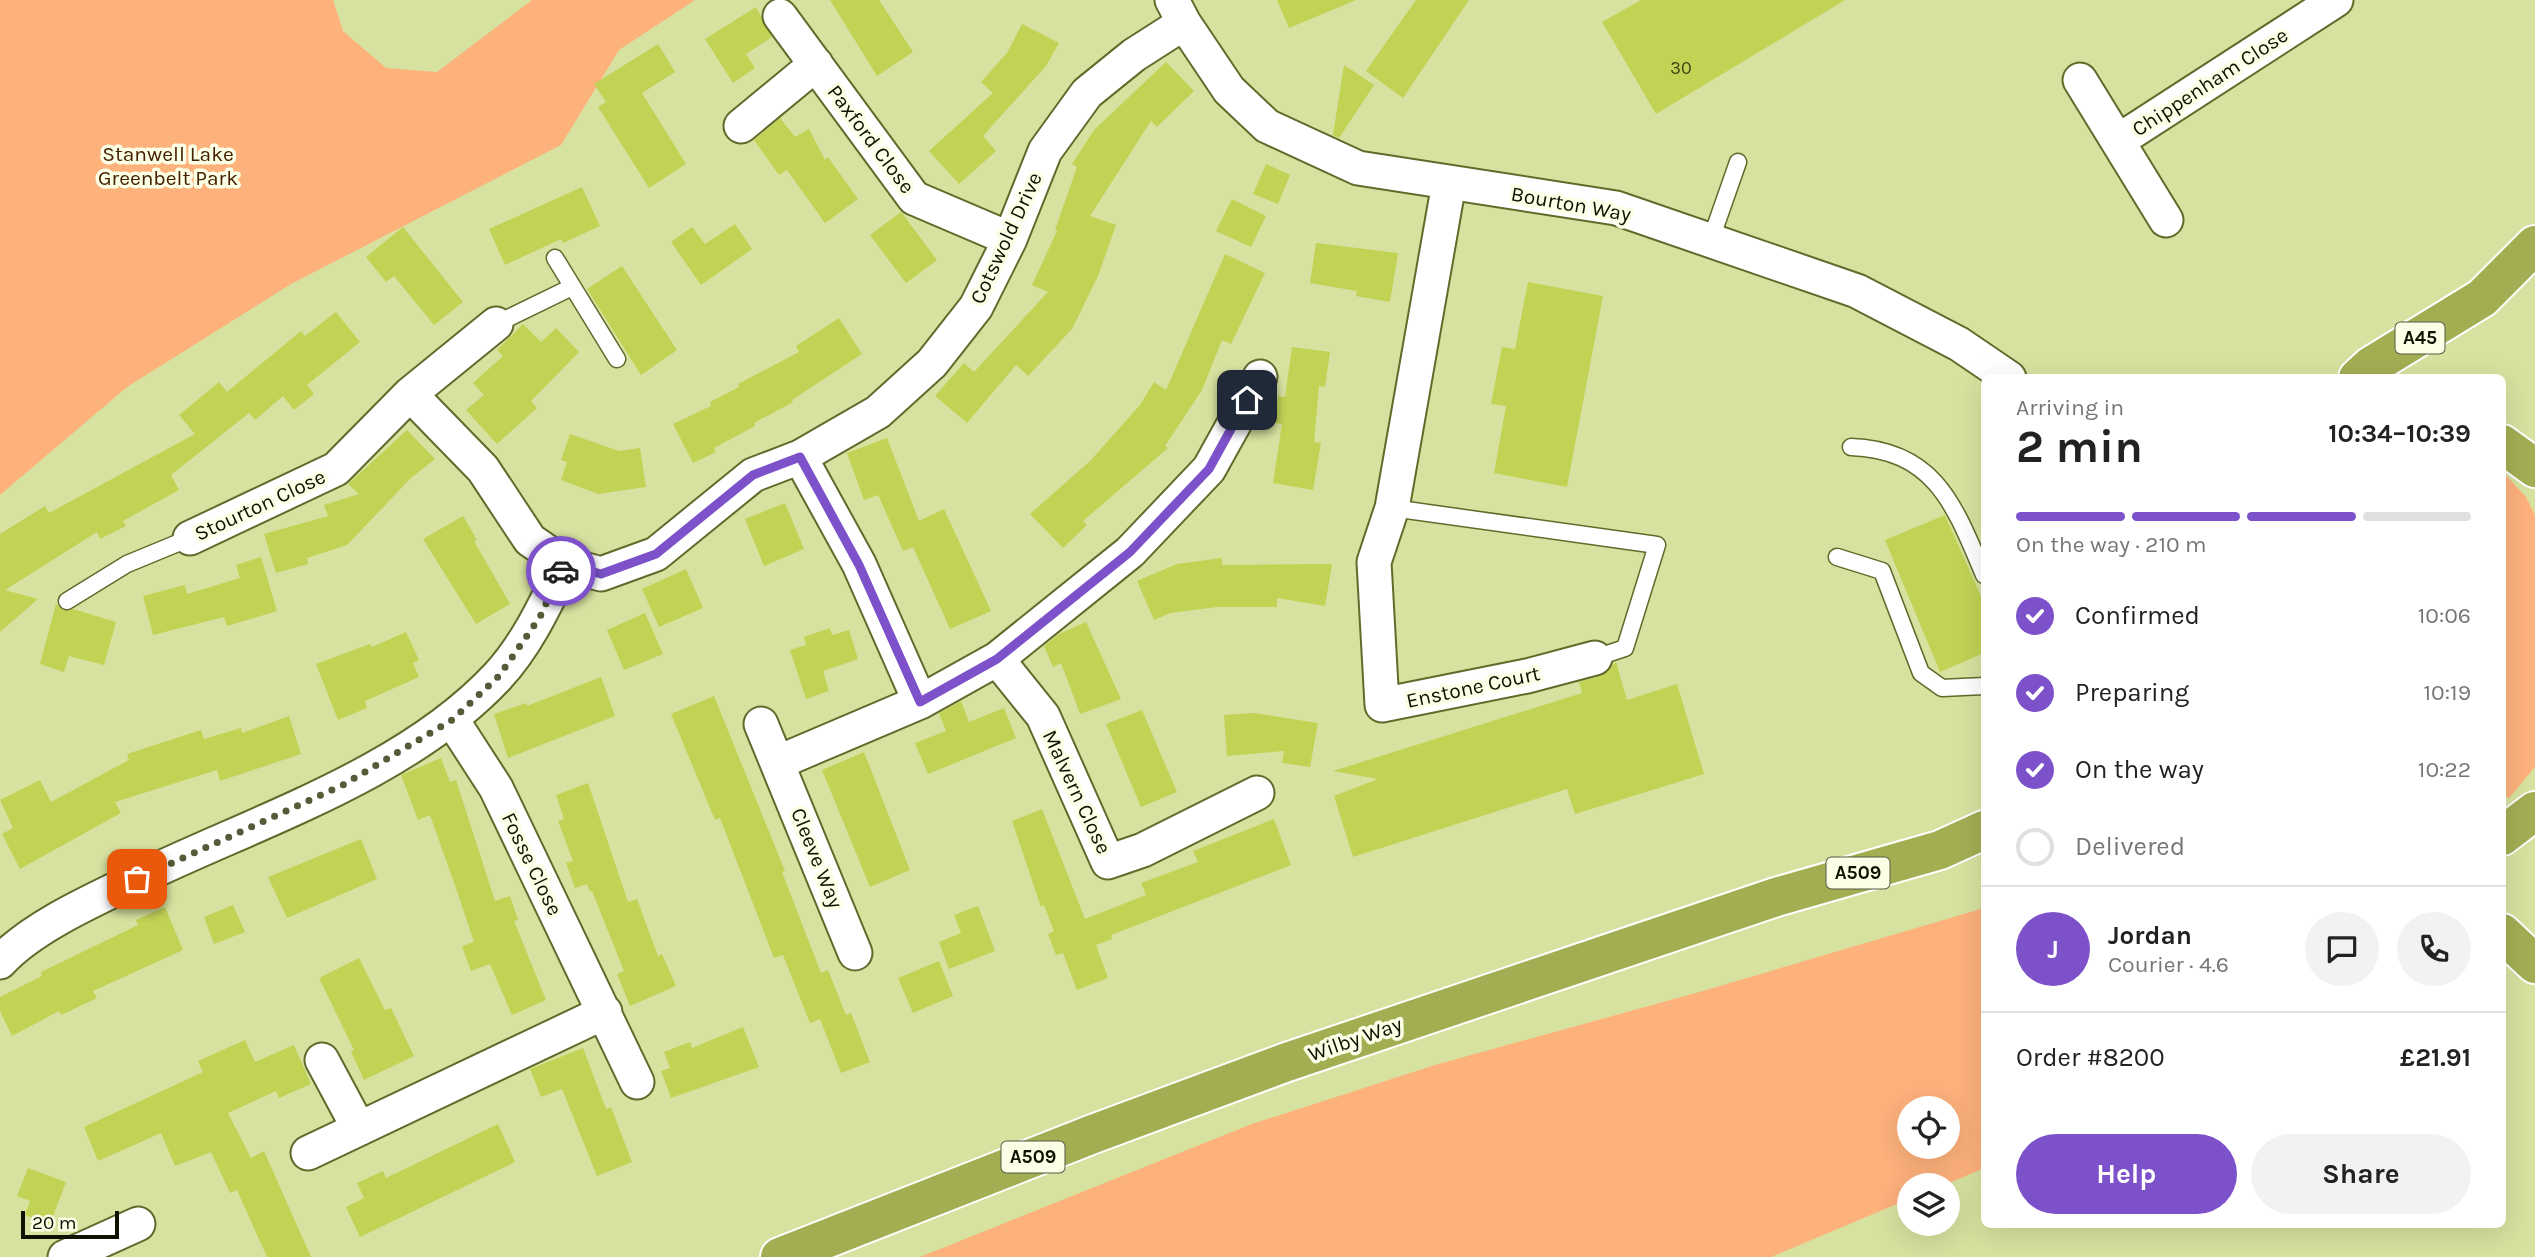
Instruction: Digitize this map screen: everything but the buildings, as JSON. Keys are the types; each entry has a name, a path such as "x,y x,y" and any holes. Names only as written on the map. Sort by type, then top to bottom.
{"highway":[{"name":"A45","path":"2362,374 2371,366 2482,298 2535,245"},
{"path":"2506,447 2535,468"},
{"path":"2506,833 2535,811"},
{"name":"Wilby Way","path":"780,1257 1093,1134 1287,1062 1776,897 1940,850 1981,831"},
{"name":"Wilby Way","path":"1940,850 1981,851"},
{"path":"2506,937 2535,964"}],"street":[{"name":"Chippenham Close","path":"2118,141 2336,0"},
{"name":"Paxford Close","path":"776,8 914,198 1010,239"},
{"name":"Bourton Way","path":"1178,12 1229,90 1267,126 1358,168 1616,208 1857,291 1959,344 2003,374"},
{"name":"Cotswold Drive","path":"410,394 483,469 530,540 565,564 601,574 656,554 753,475 800,457 878,412 932,363 976,307 1010,239 1045,151 1087,93 1133,55 1178,12"},
{"name":"Paxford Close","path":"741,126 816,64"},
{"name":"Chippenham Close","path":"2080,80 2166,220"},
{"name":"Enstone Court","path":"1449,183 1392,508 1374,562 1382,705 1527,676 1595,658"},
{"name":"Stourton Close","path":"190,538 336,469 410,394 496,324"},
{"path":"779,762 920,702 997,659 1130,552 1209,469 1260,377"},
{"path":"800,457 859,565 920,702"},
{"path":"0,962 74,909 343,785 452,720 499,676 540,617 565,564"},
{"name":"Malvern Close","path":"997,659 1042,716 1108,862 1143,849 1257,793"},
{"name":"Fosse Close","path":"452,720 496,788 637,1082"},
{"name":"Cleeve Way","path":"761,723 855,953"},
{"path":"309,1153 605,1012"},
{"path":"322,1060 359,1129"},
{"path":"65,1257 138,1224"}],"lane":[{"path":"1711,239 1738,162"},
{"path":"555,258 617,359"},
{"path":"496,324 572,286"},
{"path":"1851,447 1889,452 1918,465 1954,505 1981,568"},
{"path":"1392,508 1657,545 1625,648 1595,658"},
{"name":"Stourton Close","path":"67,601 127,564 190,538"},
{"path":"1837,557 1882,571 1921,673 1942,688 1981,686"}],"green space":[{"name":"Stanwell Lake Greenbelt Park","path":"0,0 333,0 343,31 386,68 437,72 532,0 695,0 619,50 561,145 291,284 127,387 0,495"},
{"path":"2506,475 2526,497 2535,515 2535,767 2509,798 2506,797"},
{"path":"1981,909 1981,1169 1960,1178 1960,1173 1897,1173 1897,1204 1771,1257 920,1257 1252,1124 1435,1065 1703,991"}],"way so far":[{"path":"137,879 343,785 452,720 499,676 540,617 561,571"}],"route":[{"path":"561,571 565,564 601,574 656,554 753,475 800,457 859,565 920,702 997,659 1130,552 1209,469 1247,400"}]}
